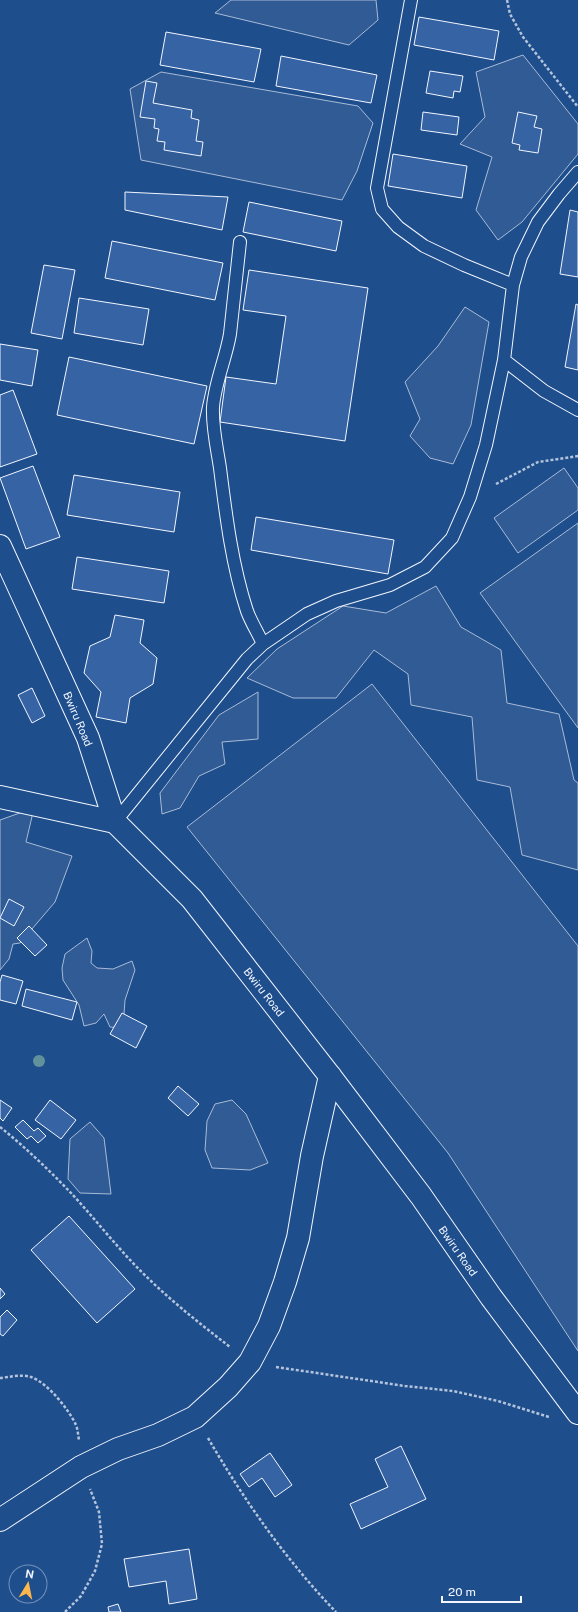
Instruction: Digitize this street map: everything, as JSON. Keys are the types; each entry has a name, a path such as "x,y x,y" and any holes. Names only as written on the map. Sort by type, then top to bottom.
{"street":[{"name":"Bwiru Road","path":"0,546 88,738 115,822 192,899 330,1076 421,1196 491,1297 578,1413"},
{"path":"0,797 115,822"},
{"path":"0,1520 81,1467 118,1450 158,1435 195,1417 228,1387 250,1362 269,1326 285,1282 298,1238 312,1156 330,1076"}],"lane":[{"path":"411,0 377,188 382,209 398,227 424,246 464,265 513,285"},
{"path":"115,822 247,659 263,644 307,614 336,601 390,585 425,566 452,538 470,497 486,445 504,360 513,285 521,257 538,222 578,172"},
{"path":"240,242 230,334 216,386 213,409 231,548 248,613 263,644"},
{"path":"504,360 544,391 578,410"}],"path":[{"path":"507,0 510,14 523,37 578,107"},
{"path":"470,497 538,462 578,456"},
{"path":"0,1127 40,1162 72,1194 112,1241 150,1281 200,1324 250,1362 332,1376 453,1391 498,1401 552,1418"},
{"path":"0,1378 19,1376 31,1377 46,1386 66,1408 76,1426 80,1446 81,1467 99,1512 102,1544 95,1571 81,1596 65,1612"},
{"path":"195,1417 239,1490 295,1564 319,1594 336,1612"}],"shaded area":[{"path":"231,0 376,0 378,20 349,45 215,13"},
{"path":"523,55 578,124 578,154 522,222 498,240 476,210 492,157 460,144 485,117 476,72"},
{"path":"161,72 358,106 373,123 357,171 342,200 141,160 130,89"},
{"path":"465,307 489,322 471,425 453,464 430,458 410,436 420,419 405,382 438,346"},
{"path":"564,468 578,488 578,510 518,553 494,518"},
{"path":"578,523 578,728 480,593"},
{"path":"436,586 461,627 501,650 507,703 559,714 574,780 578,783 578,870 522,855 510,787 477,780 472,717 411,705 408,674 374,650 336,698 293,698 247,678 277,649 343,606 386,613"},
{"path":"372,684 578,946 578,1351 448,1153 187,827"},
{"path":"258,692 258,739 222,742 225,764 199,776 180,808 162,814 160,793 219,715"},
{"path":"34,808 26,842 72,856 55,902 20,943 13,944 9,959 0,970 0,820"},
{"path":"87,938 92,951 91,963 97,968 113,969 132,961 135,970 125,1000 123,1028 110,1027 104,1014 96,1023 84,1026 79,1005 63,980 62,968 65,954"},
{"path":"232,1100 246,1114 268,1163 250,1170 212,1168 205,1150 207,1121 215,1104"},
{"path":"90,1122 104,1138 111,1194 80,1193 68,1179 70,1139"}],"building":[{"path":"419,17 499,31 494,60 414,45"},
{"path":"166,32 261,49 254,82 160,65"},
{"path":"281,56 377,75 371,103 276,86"},
{"path":"430,71 463,76 460,92 454,91 453,98 426,93"},
{"path":"146,81 157,83 153,103 192,110 191,118 199,120 196,141 203,142 201,156 164,150 165,142 157,141 159,129 154,128 155,119 140,117"},
{"path":"423,112 459,117 457,135 421,130"},
{"path":"518,112 537,116 534,127 542,129 538,153 519,150 520,145 512,143"},
{"path":"393,154 467,166 462,198 388,186"},
{"path":"125,192 228,197 222,230 125,210"},
{"path":"249,202 342,221 336,251 243,232"},
{"path":"570,210 578,212 578,277 560,274"},
{"path":"112,241 223,263 215,300 105,278"},
{"path":"44,265 75,270 62,339 31,333"},
{"path":"249,270 368,288 345,441 220,422 226,377 276,384 286,316 243,310"},
{"path":"79,298 149,309 143,345 74,333"},
{"path":"576,304 578,305 578,370 565,367"},
{"path":"0,344 38,350 32,386 0,380"},
{"path":"69,357 207,386 194,444 57,415"},
{"path":"13,390 37,454 0,467 0,395"},
{"path":"33,466 60,537 26,549 0,478"},
{"path":"74,475 180,492 174,532 67,515"},
{"path":"256,517 394,540 388,574 251,550"},
{"path":"77,557 169,571 164,603 72,589"},
{"path":"115,615 144,620 140,643 157,658 153,684 130,698 126,723 96,717 101,692 84,673 90,646 110,637"},
{"path":"32,688 45,716 32,723 18,695"},
{"path":"9,899 24,907 14,926 0,918"},
{"path":"29,926 47,945 35,956 17,938"},
{"path":"2,975 23,981 16,1004 0,1000 0,982"},
{"path":"26,989 77,1002 72,1020 22,1006"},
{"path":"122,1013 147,1026 136,1048 110,1034"},
{"path":"178,1086 199,1104 188,1116 168,1098"},
{"path":"0,1100 12,1108 3,1121 0,1118"},
{"path":"50,1100 76,1120 61,1139 35,1120"},
{"path":"23,1120 34,1131 38,1128 46,1136 38,1143 31,1136 27,1139 15,1127"},
{"path":"69,1216 135,1289 97,1323 31,1250"},
{"path":"0,1288 5,1294 0,1299"},
{"path":"7,1310 17,1320 3,1336 0,1334 0,1317"},
{"path":"401,1446 426,1499 361,1529 350,1504 388,1487 375,1459"},
{"path":"270,1453 292,1485 275,1497 262,1478 249,1487 240,1474"},
{"path":"189,1549 197,1599 169,1604 166,1581 129,1587 124,1559"},
{"path":"118,1604 121,1612 109,1612 108,1607"}]}
